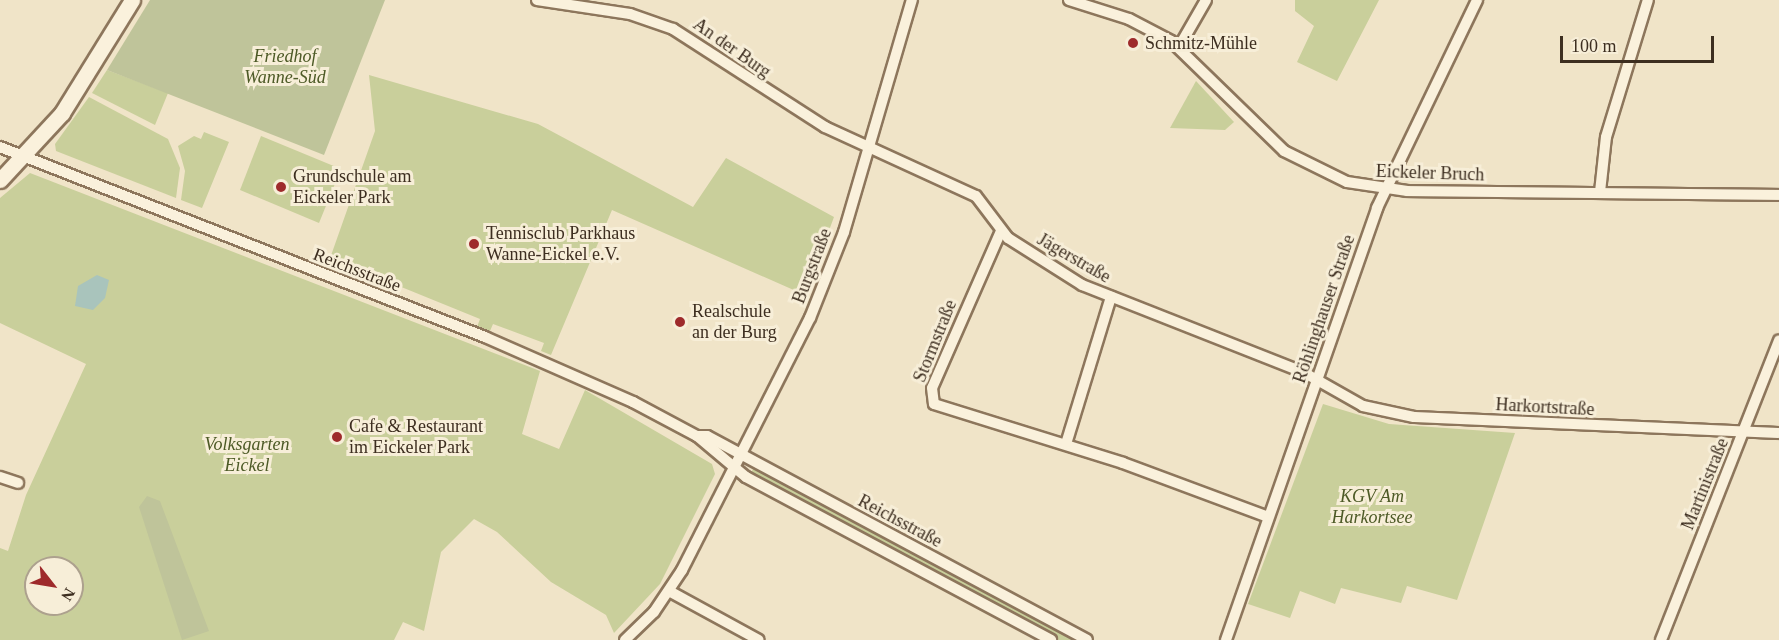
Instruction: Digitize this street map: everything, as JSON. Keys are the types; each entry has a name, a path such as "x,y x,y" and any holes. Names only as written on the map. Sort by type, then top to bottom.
{"main road":[{"path":"0,180 24,158 62,113 132,0"}],"street":[{"name":"An der Burg","path":"537,0 567,2 630,14 674,29 762,89 868,151"},
{"name":"Burgstraße","path":"626,640 669,591 741,454 819,296 868,151 912,0"},
{"name":"Eickeler Bruch","path":"1069,0 1143,25 1179,47 1284,152 1332,177 1385,189 1779,195"},
{"path":"1179,47 1206,0"},
{"name":"Röhlinghauser Straße","path":"1226,640 1385,189 1477,0"},
{"path":"1600,192 1606,137 1648,0"},
{"name":"Reichsstraße","path":"0,147 485,337 697,436 741,454 1087,640"},
{"name":"Jägerstraße","path":"868,151 976,196 1001,231 1082,285 1317,380"},
{"name":"Stormstraße","path":"1001,231 931,398 941,409 1066,444 1268,517"},
{"path":"1066,444 1111,297"},
{"name":"Martinistraße","path":"1661,640 1779,340"},
{"name":"Harkortstraße","path":"1317,380 1364,406 1396,415 1779,433"},
{"name":"Reichsstraße","path":"697,436 734,466 1051,640"},
{"path":"0,477 18,483"},
{"path":"669,591 759,640"}],"green space":[{"name":"Friedhof Wanne-Süd","path":"150,0 385,0 324,155 107,70"},
{"path":"1295,0 1379,0 1337,81 1297,62 1314,26 1295,11"},
{"path":"107,70 168,93 155,125 92,93"},
{"path":"369,75 538,124 693,207 726,158 834,217 805,295 612,210 551,355 541,351 544,343 493,324 490,331 477,327 480,319 362,271 358,280 330,270 328,264 375,131"},
{"path":"1196,81 1234,122 1225,130 1170,128"},
{"path":"89,97 168,139 180,168 176,198 56,151 55,144"},
{"path":"204,132 229,142 202,208 181,200 185,171 178,146 194,136 201,139"},
{"path":"261,136 341,169 319,223 240,190"},
{"name":"Volksgarten Eickel","path":"30,173 540,371 522,434 559,449 585,390 712,464 715,474 660,584 614,633 606,615 551,582 497,532 474,519 441,552 424,631 403,622 394,640 0,640 0,548 8,551 26,495 86,364 0,323 0,198"},
{"name":"KGV Am Harkortsee","path":"1323,404 1389,424 1515,433 1457,600 1407,586 1401,603 1341,588 1335,604 1300,591 1290,618 1248,604"},
{"path":"754,467 1079,640 1059,640 750,475"},
{"path":"147,496 160,501 209,631 182,640 139,507"}],"water":[{"path":"97,275 109,280 105,298 93,310 75,306 78,286"}],"place":[{"name":"Schmitz-Mühle","path":"1133,43"},
{"name":"Grundschule am Eickeler Park","path":"281,187"},
{"name":"Tennisclub Parkhaus Wanne-Eickel e.V.","path":"474,244"},
{"name":"Realschule an der Burg","path":"680,322"},
{"name":"Cafe & Restaurant im Eickeler Park","path":"337,437"}]}
